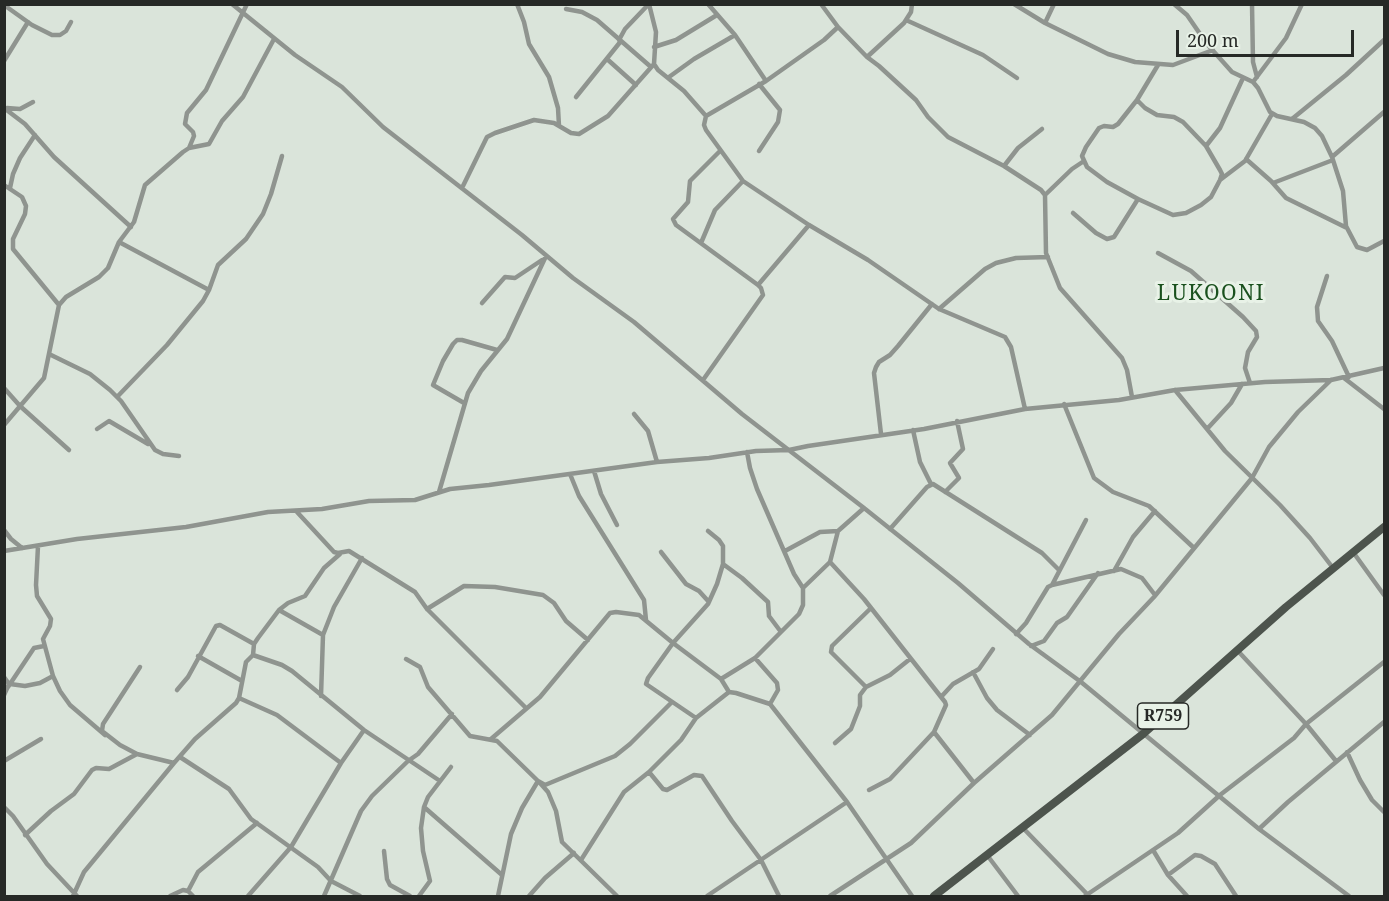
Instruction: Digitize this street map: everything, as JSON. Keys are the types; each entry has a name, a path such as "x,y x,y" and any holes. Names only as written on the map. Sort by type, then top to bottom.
{"main road":[{"name":"R759","path":"934,897 1143,734 1333,568 1384,527"}],"street":[{"path":"232,4 274,39 342,87 383,127 462,188 545,257 634,322 742,414 958,583 1016,634 1081,682 1259,829 1349,897"},
{"path":"4,425 42,382 59,305 66,297 105,272 119,242 134,222 145,185 189,148 194,136 185,124 188,113 206,90 247,4"},
{"path":"517,4 529,44 549,77 558,108 559,126"},
{"path":"708,4 735,35 766,81"},
{"path":"821,4 838,27 867,57 916,100 927,117 948,137 1004,166 1045,195 1048,257 1060,288 1122,358 1127,370 1132,397"},
{"path":"867,57 906,20 912,12 912,4"},
{"path":"1014,4 1045,23 1108,54 1135,62 1173,65 1213,50"},
{"path":"1045,23 1054,4"},
{"path":"1174,4 1187,15 1232,72 1253,82 1272,114 1304,122 1315,128 1322,136 1332,158 1342,191 1347,228 1354,244 1361,250 1367,250 1384,241"},
{"path":"1252,4 1252,50 1257,77"},
{"path":"1253,82 1286,38 1302,4"},
{"path":"4,5 28,22 56,36 66,31 71,22"},
{"path":"462,188 487,137 495,132 534,120 545,120 579,134 608,116 652,65 656,32 646,6 625,29 620,41 576,97"},
{"path":"566,9 582,12 597,20 620,41 669,77 706,116"},
{"path":"654,47 676,40 717,15"},
{"path":"906,20 983,54 1017,78"},
{"path":"4,61 28,22"},
{"path":"838,27 824,40 766,81 706,116 704,125 743,181 809,225 868,260 939,309 958,319 1001,334 1010,342 1025,409"},
{"path":"669,77 735,35"},
{"path":"189,148 208,145 222,121 243,96 274,39"},
{"path":"1292,119 1384,40"},
{"path":"607,59 636,85"},
{"path":"1137,100 1157,115 1174,117 1183,122 1206,146 1222,174 1210,197 1186,213 1173,215 1138,199 1107,182 1087,167 1084,161 1083,152 1099,128 1115,126 1137,100 1158,65"},
{"path":"1206,146 1220,128 1243,78"},
{"path":"759,84 780,110 777,122 759,151"},
{"path":"4,108 20,109 33,102"},
{"path":"4,108 14,114 54,157 131,227"},
{"path":"1273,183 1332,158 1384,112"},
{"path":"1220,180 1246,159 1272,114"},
{"path":"1004,166 1018,147 1042,129"},
{"path":"10,188 21,158 35,135"},
{"path":"703,380 761,299 763,292 758,285 676,225 674,218 688,202 689,184 692,178 720,151"},
{"path":"117,397 167,345 209,290 218,266 246,239 263,214 282,156"},
{"path":"1246,159 1286,198 1347,228"},
{"path":"1045,195 1072,169 1084,161"},
{"path":"701,243 715,210 743,181"},
{"path":"4,185 22,197 26,206 25,214 13,239 14,249 59,305"},
{"path":"1073,213 1096,233 1107,239 1114,237 1138,199"},
{"path":"758,285 809,225"},
{"path":"119,242 209,290"},
{"path":"1158,253 1191,272 1256,331 1257,337 1248,352 1245,368 1250,383"},
{"path":"482,303 505,277 515,279 545,257"},
{"path":"440,492 464,404 481,371 507,339 545,257"},
{"path":"939,309 978,275 996,263 1016,258 1048,257"},
{"path":"1327,276 1317,307 1321,327 1332,341 1346,377 1384,409"},
{"path":"881,434 874,373 879,362 898,346 932,304"},
{"path":"464,404 433,385 443,361 457,340 497,350"},
{"path":"49,354 90,374 117,397 150,445"},
{"path":"4,551 77,538 186,527 268,512 297,512 369,501 415,500 440,492 657,462 747,452 789,450 1025,409 1119,400 1175,390 1250,383 1331,380 1384,368"},
{"path":"830,897 885,858 911,843 974,783 1052,715 1119,634 1155,596 1252,478 1269,447 1304,406 1331,380"},
{"path":"1207,429 1231,404 1242,384"},
{"path":"4,388 20,406 69,450"},
{"path":"1175,390 1207,429 1310,538 1333,568"},
{"path":"1064,404 1094,478 1113,492 1144,503 1194,548"},
{"path":"634,414 648,431 657,462"},
{"path":"97,429 110,421 163,454 179,456"},
{"path":"945,492 959,478 950,463 963,449 957,422"},
{"path":"913,430 920,462 931,484 1042,553 1059,570"},
{"path":"722,679 754,658 800,614 803,605 803,588 794,574 757,489 747,452"},
{"path":"594,471 601,494 617,525"},
{"path":"570,474 579,496 644,600 646,620"},
{"path":"890,529 931,484"},
{"path":"803,588 830,562 838,531 864,508"},
{"path":"1114,571 1133,537 1155,511"},
{"path":"297,512 334,552 349,551 416,592 427,609 526,708"},
{"path":"1052,585 1086,520"},
{"path":"4,530 22,548"},
{"path":"696,718 646,684 673,644 709,602 717,584 723,564 723,546 708,531"},
{"path":"785,551 820,532 838,531"},
{"path":"38,546 37,596 51,620 43,639 44,646 60,691 70,705 105,735 137,754 174,763"},
{"path":"4,807 47,864 74,895 84,872 174,763 195,740 236,703 246,662 253,655 254,644 279,610 304,596 324,568 342,552"},
{"path":"661,552 686,584 699,591 709,602"},
{"path":"1353,552 1384,595"},
{"path":"321,696 323,634 334,607 362,558"},
{"path":"830,562 871,608 946,705 934,732 890,779 869,790"},
{"path":"723,564 768,602 769,616 782,632"},
{"path":"1016,634 1026,623 1048,587 1052,585 1124,569 1140,576 1155,596"},
{"path":"1031,646 1044,641 1057,623 1067,617 1098,573"},
{"path":"427,609 464,586 495,587 543,595 554,603 566,621 588,640"},
{"path":"866,687 831,652 832,646 871,608"},
{"path":"279,610 323,634"},
{"path":"492,739 540,697 610,613 628,612 639,615 673,644 722,679 729,692 770,704 847,802 912,897"},
{"path":"177,690 188,677 216,626 220,625 254,644"},
{"path":"4,695 34,648 44,646"},
{"path":"941,697 953,684 979,669 993,650"},
{"path":"1238,650 1306,724 1336,761"},
{"path":"253,655 292,671 364,730 440,781"},
{"path":"198,656 242,681"},
{"path":"754,658 777,683 778,690 770,704"},
{"path":"406,659 420,668 428,687 470,736 497,741 548,792 556,811 560,838 617,897"},
{"path":"835,743 850,729 860,706 860,695 866,687 890,675 910,659"},
{"path":"1023,828 1086,896 1178,833 1220,795 1294,738 1306,724 1384,662"},
{"path":"105,735 102,731 104,724 140,667"},
{"path":"974,672 987,698 997,710 1030,735"},
{"path":"9,685 33,685 53,676"},
{"path":"4,677 9,685"},
{"path":"581,860 619,798 681,740 696,718 729,692"},
{"path":"239,698 277,715 341,763"},
{"path":"539,782 551,784 615,756 672,702"},
{"path":"324,897 362,811 372,796 418,754 452,714"},
{"path":"1259,829 1384,722"},
{"path":"248,897 291,847 341,763 364,730"},
{"path":"934,732 974,783"},
{"path":"4,761 41,739"},
{"path":"1347,752 1372,800 1384,812"},
{"path":"25,835 74,794 92,770 109,769 137,754"},
{"path":"180,757 228,789 251,819 318,867 330,881 360,897"},
{"path":"419,897 430,881 423,851 421,828 424,807 428,797 451,767"},
{"path":"649,772 663,789 667,790 694,775 702,776 761,860 779,897"},
{"path":"498,897 511,834 522,808 539,782"},
{"path":"707,897 847,802"},
{"path":"424,807 502,875"},
{"path":"188,891 198,872 257,824"},
{"path":"384,850 387,879 390,885 410,897"},
{"path":"1153,850 1168,875 1186,897"},
{"path":"528,897 545,878 574,853"},
{"path":"987,855 1018,897"},
{"path":"1168,875 1195,855 1201,856 1215,864 1236,897"},
{"path":"170,897 183,890 188,891 193,897"}],"district":[{"name":"LUKOONI","path":"1211,294"}]}
